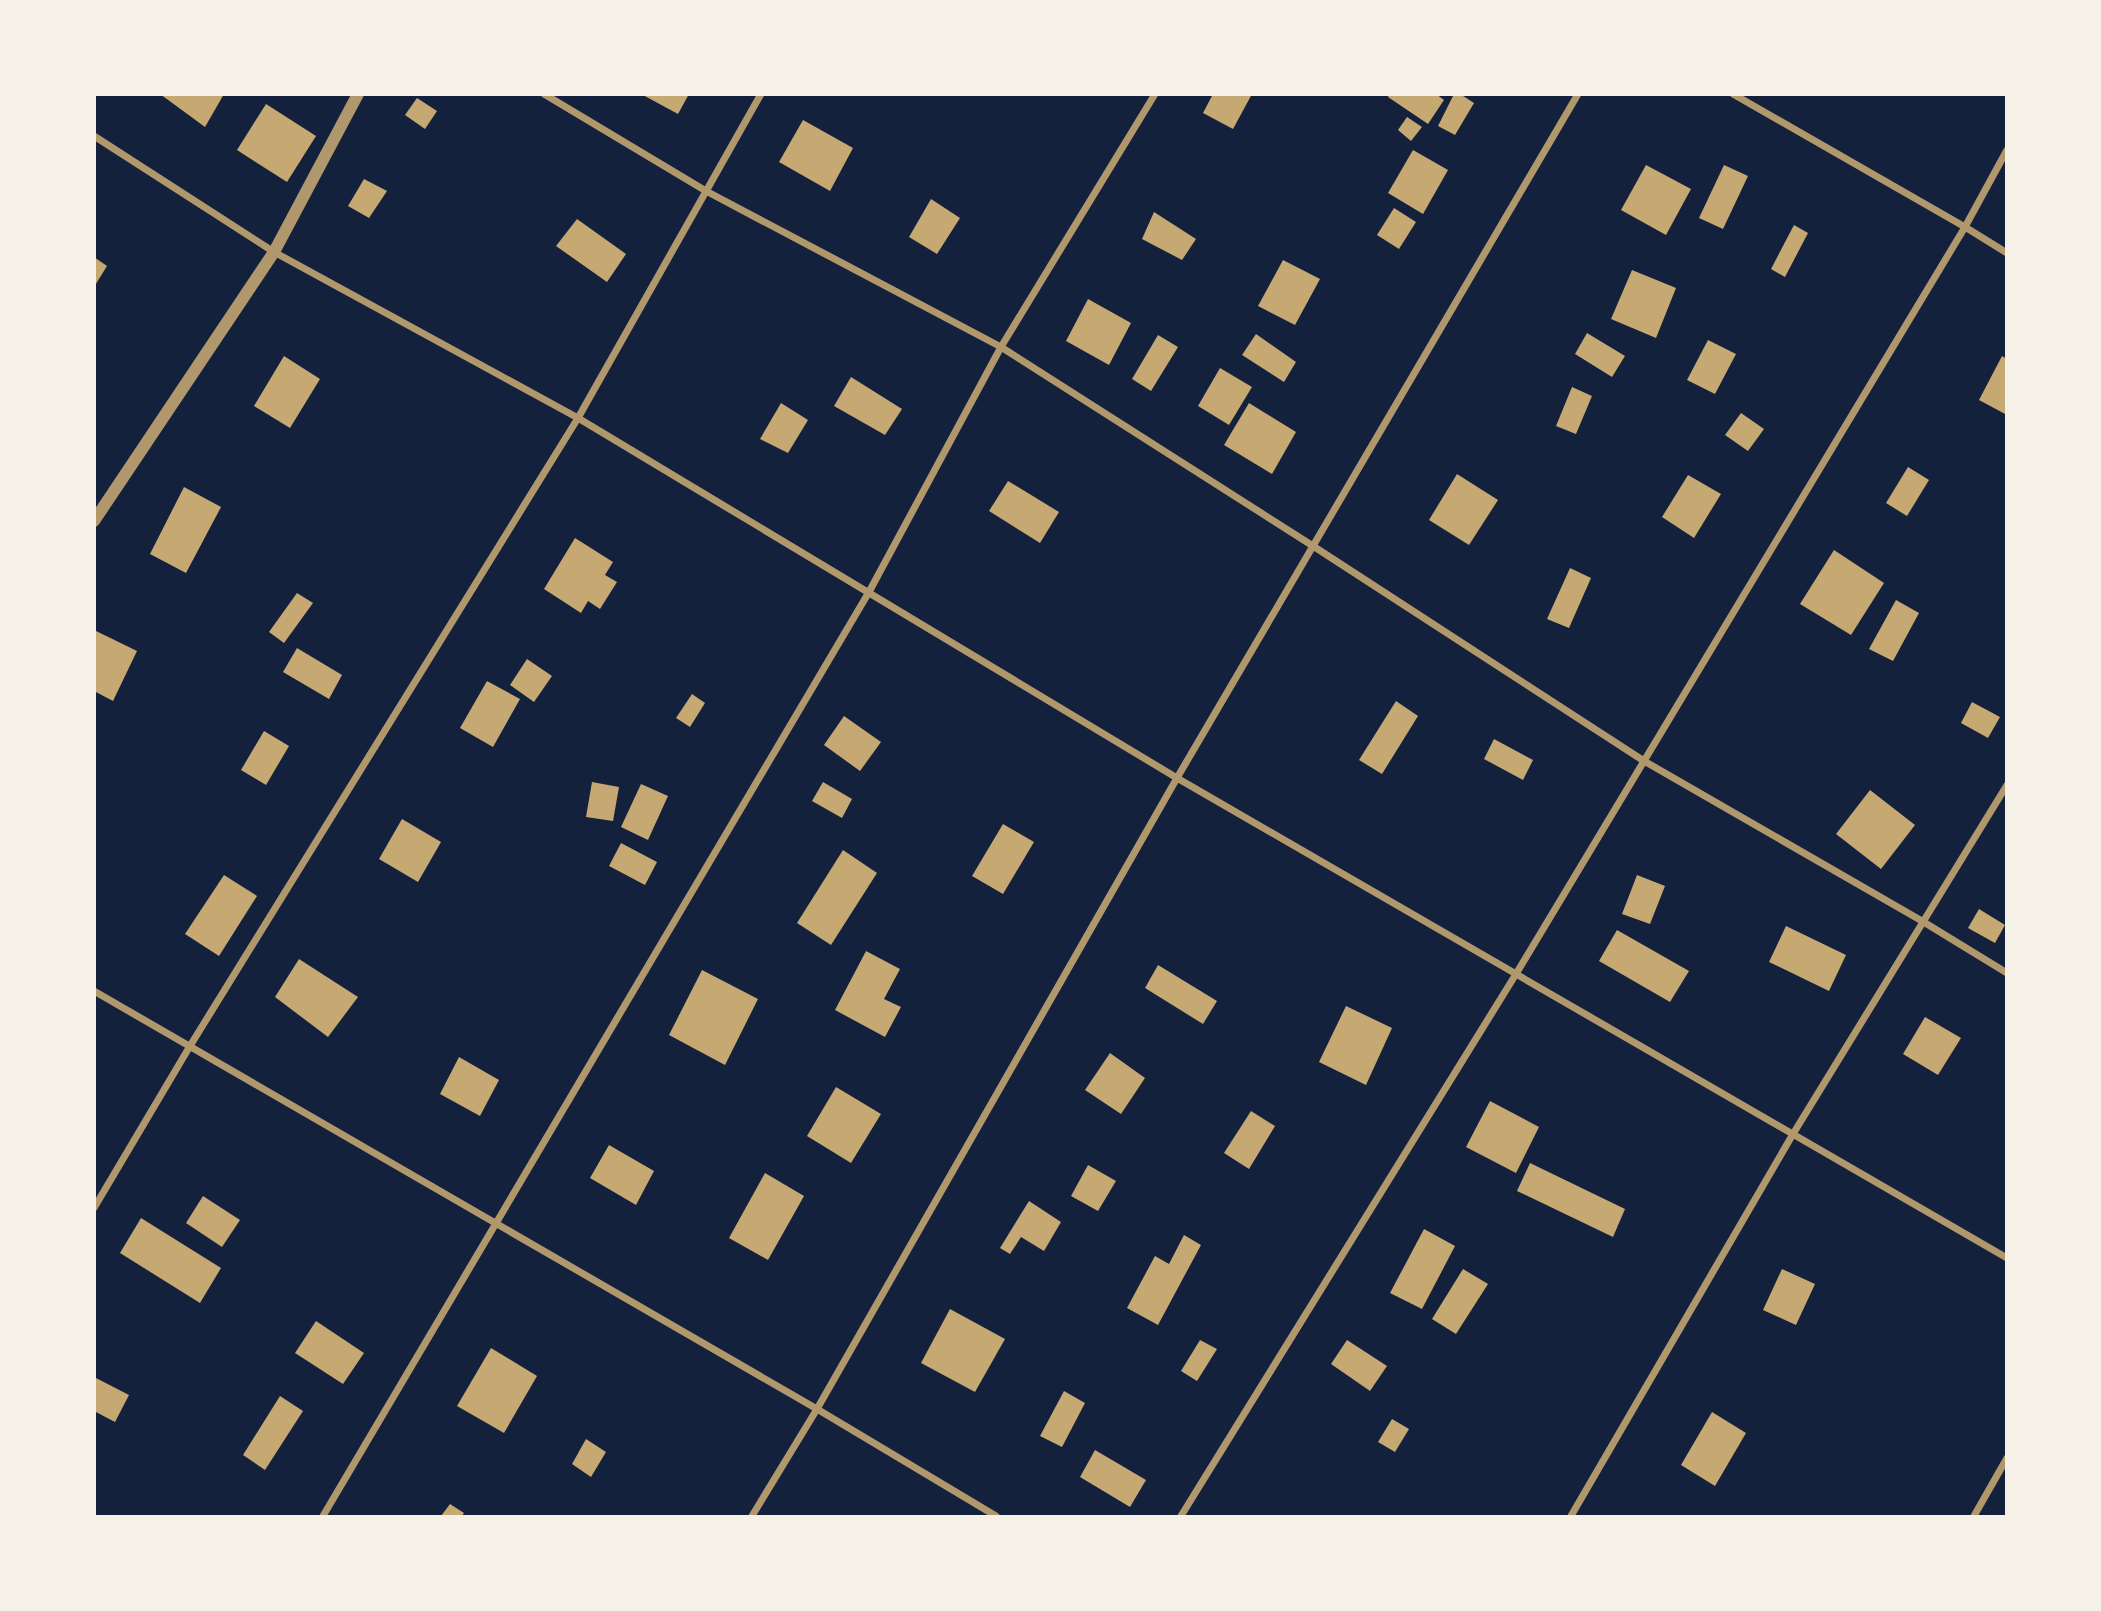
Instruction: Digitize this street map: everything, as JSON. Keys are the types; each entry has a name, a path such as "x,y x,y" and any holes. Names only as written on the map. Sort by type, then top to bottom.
{"street":[{"path":"94,521 274,252 358,94"},
{"path":"544,94 706,191 1001,347 1644,761 2007,973"},
{"path":"94,1208 190,1046 578,418 761,94"},
{"path":"323,1517 869,592 1001,347 1155,94"},
{"path":"752,1517 817,1409 1177,778 1578,94"},
{"path":"1733,94 2007,253"},
{"path":"94,136 274,252 578,418 1177,778 2007,1258"},
{"path":"1181,1517 1516,974 1965,227 2007,150"},
{"path":"1571,1517 1793,1135 2007,785"},
{"path":"94,991 817,1409 996,1517"},
{"path":"1973,1517 2007,1458"}],"building":[{"path":"160,94 224,94 205,127"},
{"path":"641,94 689,94 678,114"},
{"path":"1213,94 1252,94 1233,129 1203,113"},
{"path":"1389,94 1436,94 1444,100 1428,124 1388,97"},
{"path":"1454,94 1460,94 1474,103 1455,135 1438,126"},
{"path":"417,98 437,111 425,129 405,115"},
{"path":"266,104 316,136 287,182 237,150"},
{"path":"1407,117 1422,127 1411,141 1398,130"},
{"path":"803,120 853,148 830,191 779,162"},
{"path":"1413,150 1448,170 1423,214 1388,193"},
{"path":"1646,165 1691,189 1666,235 1621,210"},
{"path":"1724,165 1748,176 1723,229 1699,218"},
{"path":"364,179 387,191 369,218 348,206"},
{"path":"931,199 960,218 937,254 909,237"},
{"path":"1394,208 1416,222 1399,249 1377,235"},
{"path":"1154,212 1196,239 1182,260 1142,239"},
{"path":"577,219 626,254 607,282 556,246"},
{"path":"1794,225 1808,233 1785,277 1771,269"},
{"path":"94,257 107,266 94,287"},
{"path":"1283,260 1320,279 1295,325 1258,306"},
{"path":"1632,270 1676,288 1656,338 1611,319"},
{"path":"1088,299 1131,323 1109,365 1066,341"},
{"path":"1587,333 1625,356 1612,377 1575,354"},
{"path":"1256,334 1296,362 1284,382 1242,355"},
{"path":"1158,335 1178,347 1151,391 1132,379"},
{"path":"1708,340 1736,354 1715,394 1687,380"},
{"path":"284,356 320,379 290,428 254,406"},
{"path":"2002,356 2007,359 2007,415 1979,400"},
{"path":"1220,368 1252,387 1229,425 1198,406"},
{"path":"851,377 902,409 885,435 834,406"},
{"path":"1572,387 1592,396 1576,434 1556,426"},
{"path":"781,403 808,420 788,453 760,439"},
{"path":"1249,403 1296,432 1272,474 1224,445"},
{"path":"1741,413 1764,429 1748,451 1725,435"},
{"path":"1908,467 1929,480 1907,516 1886,503"},
{"path":"1457,474 1498,500 1469,545 1429,520"},
{"path":"1688,475 1721,494 1694,538 1662,517"},
{"path":"1008,481 1059,512 1040,543 989,511"},
{"path":"184,487 221,507 186,573 150,554"},
{"path":"575,538 613,562 605,575 617,582 600,609 588,601 581,613 544,589"},
{"path":"1834,550 1884,583 1851,635 1800,604"},
{"path":"1570,568 1591,578 1569,628 1547,619"},
{"path":"297,593 313,603 284,643 269,632"},
{"path":"1896,600 1919,613 1893,661 1869,649"},
{"path":"94,630 137,651 113,701 94,691"},
{"path":"297,648 342,675 329,699 283,672"},
{"path":"527,659 552,676 534,702 510,685"},
{"path":"487,681 520,699 493,747 460,728"},
{"path":"692,694 705,703 690,727 676,718"},
{"path":"1396,701 1418,716 1382,774 1359,760"},
{"path":"1972,702 2000,717 1988,738 1961,723"},
{"path":"844,716 881,742 860,771 824,745"},
{"path":"264,731 289,746 266,785 241,770"},
{"path":"1494,739 1533,760 1523,780 1484,759"},
{"path":"592,782 619,787 613,821 586,817"},
{"path":"823,782 852,799 842,818 812,801"},
{"path":"641,784 668,796 648,840 621,827"},
{"path":"1870,790 1915,825 1881,869 1836,834"},
{"path":"402,819 441,842 418,882 379,859"},
{"path":"1003,824 1034,842 1003,894 972,876"},
{"path":"621,843 657,862 645,885 609,866"},
{"path":"843,850 877,873 831,945 797,923"},
{"path":"224,875 257,896 219,956 185,934"},
{"path":"1637,875 1665,886 1650,924 1622,914"},
{"path":"1979,909 2005,925 1995,943 1968,928"},
{"path":"1786,926 1846,955 1829,991 1769,962"},
{"path":"1617,930 1689,971 1670,1002 1599,961"},
{"path":"866,951 900,969 884,999 901,1007 885,1037 835,1010"},
{"path":"299,959 358,997 328,1037 275,997"},
{"path":"1158,965 1217,1001 1203,1024 1145,988"},
{"path":"702,970 758,999 725,1065 669,1035"},
{"path":"1346,1006 1392,1028 1366,1085 1319,1062"},
{"path":"1925,1017 1961,1038 1938,1075 1903,1054"},
{"path":"1110,1053 1145,1078 1121,1114 1085,1090"},
{"path":"459,1057 499,1080 480,1116 440,1094"},
{"path":"836,1087 881,1114 851,1163 807,1136"},
{"path":"1490,1101 1539,1127 1516,1173 1466,1147"},
{"path":"1251,1111 1275,1126 1249,1169 1224,1153"},
{"path":"609,1145 654,1171 636,1205 590,1178"},
{"path":"1530,1163 1625,1209 1613,1237 1517,1191"},
{"path":"1088,1165 1116,1181 1098,1211 1071,1196"},
{"path":"765,1173 804,1196 768,1260 729,1238"},
{"path":"203,1196 240,1220 222,1247 186,1223"},
{"path":"1029,1201 1061,1222 1044,1251 1021,1237 1010,1254 1000,1248"},
{"path":"141,1218 221,1268 200,1303 120,1253"},
{"path":"1424,1229 1455,1246 1422,1309 1390,1293"},
{"path":"1184,1235 1201,1245 1158,1325 1127,1308 1155,1256 1169,1264"},
{"path":"1463,1269 1488,1284 1456,1334 1432,1319"},
{"path":"1782,1269 1815,1284 1796,1325 1763,1310"},
{"path":"950,1309 1005,1339 975,1392 921,1363"},
{"path":"316,1321 364,1353 343,1384 295,1353"},
{"path":"1200,1340 1217,1349 1197,1381 1181,1371"},
{"path":"1347,1340 1387,1366 1370,1391 1331,1364"},
{"path":"491,1348 537,1376 504,1433 457,1406"},
{"path":"94,1377 129,1395 115,1422 94,1411"},
{"path":"1064,1391 1085,1403 1062,1447 1040,1436"},
{"path":"280,1396 303,1411 265,1470 243,1455"},
{"path":"1712,1412 1746,1433 1715,1486 1681,1465"},
{"path":"1392,1419 1409,1429 1395,1452 1378,1442"},
{"path":"586,1439 606,1452 591,1477 572,1464"},
{"path":"1095,1450 1146,1480 1130,1507 1080,1477"},
{"path":"450,1504 464,1513 462,1516 441,1516"}]}
